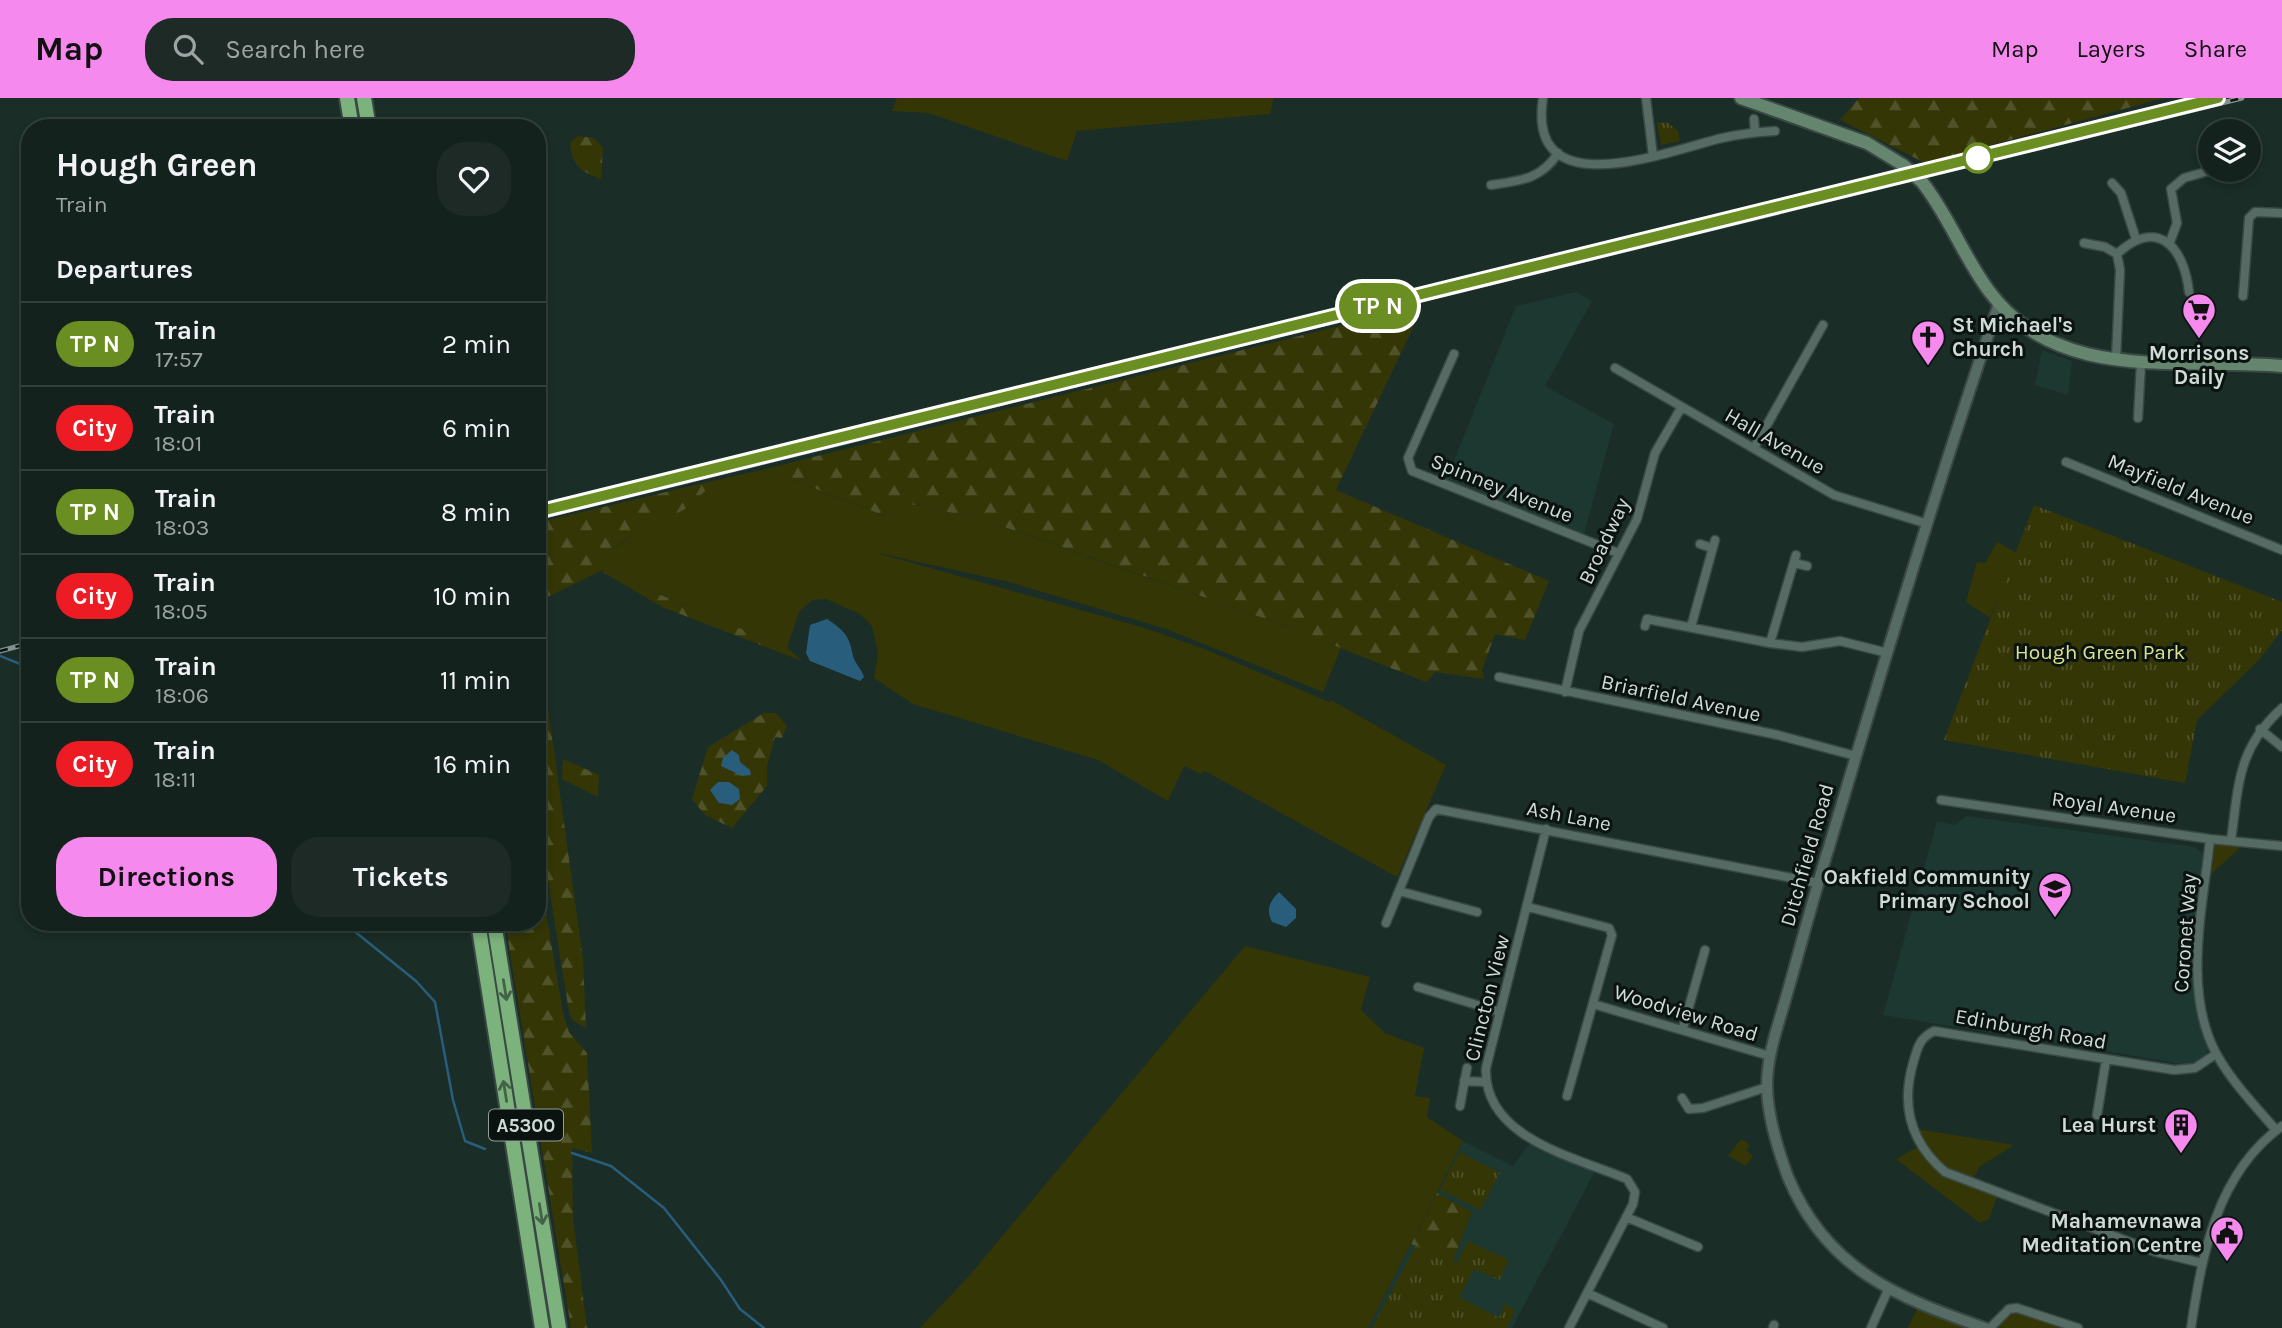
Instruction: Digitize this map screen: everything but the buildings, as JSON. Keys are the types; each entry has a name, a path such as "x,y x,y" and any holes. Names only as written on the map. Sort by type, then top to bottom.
{"highway":[{"path":"347,98 350,119"},
{"path":"365,98 368,119"},
{"name":"A5300","path":"479,931 542,1328"},
{"name":"A5300","path":"495,931 559,1328"}],"main road":[{"path":"1741,98 1867,143 1903,165 1922,182 1943,210 1972,265 1999,303 2032,330 2062,347 2141,363 2282,366"}],"street":[{"path":"1544,98 1540,117 1543,131 1558,153 1576,164 1590,166 1653,156 1755,132 1775,131"},
{"path":"1646,98 1653,156"},
{"path":"1754,120 1755,132"},
{"path":"1491,185 1539,175 1550,166 1558,153"},
{"path":"2171,242 2178,223 2171,189 2184,178 2198,174"},
{"path":"2112,183 2121,194 2136,239"},
{"path":"2243,296 2249,218 2255,212 2282,213"},
{"path":"2117,254 2136,239 2160,238 2171,242 2182,260 2189,292"},
{"path":"2084,243 2105,247 2117,254 2120,270 2116,359"},
{"name":"Ditchfield Road","path":"1985,1328 1968,1325 1888,1290 1863,1276 1813,1227 1788,1176 1775,1133 1767,1087 1770,1056 1818,883 1999,303"},
{"path":"1754,448 1823,325"},
{"name":"Spinney Avenue","path":"1454,354 1408,458 1412,471 1618,553"},
{"path":"2138,418 2141,363"},
{"name":"Hall Avenue","path":"1615,368 1835,495 1928,524"},
{"name":"Broadway","path":"1565,692 1579,631 1637,519 1655,453 1681,408"},
{"name":"Mayfield Avenue","path":"2066,462 2282,550"},
{"path":"1691,627 1714,544 1700,544"},
{"path":"1770,643 1795,559 1807,566"},
{"path":"1645,626 1647,619 1770,643 1802,647 1840,641 1888,653"},
{"name":"Briarfield Avenue","path":"1499,677 1778,735 1856,756"},
{"path":"2231,841 2242,769 2260,729 2282,708"},
{"path":"2260,729 2282,747"},
{"name":"Royal Avenue","path":"1941,800 2210,839 2282,846"},
{"name":"Ash Lane","path":"1386,923 1429,817 1436,809 1818,883"},
{"name":"Clincton View","path":"1546,829 1485,1082 1489,1097 1503,1119 1520,1134 1628,1179 1635,1192 1626,1217 1569,1328"},
{"name":"Coronet Way","path":"2210,839 2199,953 2198,1004 2216,1054 2279,1128"},
{"path":"1399,891 1477,912"},
{"path":"1528,907 1609,928 1612,934 1567,1096"},
{"path":"1683,1028 1705,950"},
{"path":"1418,988 1500,1012"},
{"name":"Woodview Road","path":"1593,1004 1683,1028 1770,1056"},
{"name":"Edinburgh Road","path":"2202,1263 2156,1252 1945,1172 1926,1154 1908,1116 1909,1080 1919,1043 1934,1031 2106,1060 2186,1070 2216,1054"},
{"path":"2097,1115 2106,1060"},
{"path":"1460,1106 1467,1068"},
{"path":"1464,1081 1485,1082"},
{"path":"1682,1098 1689,1109 1703,1108 1767,1087"},
{"path":"2191,1328 2202,1263 2212,1226 2229,1186 2279,1128"},
{"path":"1626,1217 1698,1247"},
{"path":"1871,1328 1888,1290"},
{"path":"1587,1293 1663,1328"},
{"path":"1990,1328 2009,1309 2017,1308 2078,1328"}],"shaded area":[{"path":"1576,292 1592,301 1545,386 1614,424 1584,534 1446,481 1516,306"},
{"path":"2042,350 2072,361 2068,395 2035,385"},
{"name":"Oakfield Community Primary School","path":"1966,816 2195,847 2207,857 2192,981 2199,1015 2210,1043 2206,1057 2189,1065 1883,1015 1937,821 1955,825"},
{"path":"1463,1141 1513,1166 1530,1143 1595,1171 1512,1328 1368,1328 1411,1244 1453,1261 1472,1212 1437,1193"}],"green space":[{"path":"897,98 1274,98 1270,114 1077,131 1067,161 928,113 892,111"},
{"path":"1859,98 2164,98 1925,163 1840,120"},
{"path":"1657,122 1668,123 1678,131 1680,141 1661,145"},
{"path":"578,136 594,138 603,148 601,179 588,174 575,162 570,143"},
{"path":"1416,307 1416,321 1336,490 1549,581 1525,640 1495,634 1482,670 1484,679 1435,672 1426,682 1280,624 981,519 905,503 885,516 765,469"},
{"path":"765,469 884,516 905,503 981,519 1341,648 1323,692 1166,629 1009,582 873,552 1145,628 1207,650 1329,702 1331,700 1446,765 1397,877 1205,771 1201,774 1184,766 1168,801 1098,760 913,704 874,678 878,653 872,626 860,614 826,599 812,600 799,612 787,648 649,590 597,559 712,485 712,481"},
{"path":"712,481 712,485 685,509 627,539 597,559 649,590 787,648 802,661 662,607 601,571 546,598 546,521"},
{"name":"Hough Green Park","path":"2034,505 2282,602 2282,630 2259,660 2197,720 2185,783 1944,740"},
{"path":"1997,542 2017,553 1990,618 1966,602 1977,562 1985,563"},
{"path":"546,694 583,959 586,1028 573,1021 569,1012 546,868"},
{"path":"764,713 776,713 787,726 782,738 775,737 767,767 767,786 732,828 705,815 692,799 708,747"},
{"path":"563,759 599,775 598,797 562,779"},
{"path":"2210,839 2246,842 2206,879"},
{"path":"546,912 563,1013 569,1032 587,1053 592,1153 572,1148 573,1218 587,1328 571,1328 506,931 546,931"},
{"path":"1245,946 1370,977 1361,1010 1385,1033 1424,1048 1415,1096 1430,1098 1427,1117 1463,1141 1368,1328 920,1328 968,1277"},
{"path":"1911,1128 2014,1145 1979,1167 1972,1183 1998,1194 1989,1219 1980,1223 1896,1159 1921,1145"},
{"path":"1741,1139 1750,1145 1746,1150 1753,1156 1746,1166 1728,1156"},
{"path":"1460,1152 1500,1173 1480,1210 1440,1189"},
{"path":"1437,1193 1472,1212 1453,1261 1411,1244"},
{"path":"1468,1241 1509,1260 1499,1280 1474,1269 1459,1297 1499,1318 1505,1304 1516,1311 1507,1328 1372,1328 1416,1246 1461,1264 1458,1261"},
{"path":"1920,1302 1985,1328 1908,1328"},
{"path":"2009,1309 2078,1328 1990,1328"}],"water":[{"path":"827,619 848,639 854,659 864,677 860,681 810,661 806,653 810,625"},
{"path":"732,750 739,755 740,762 750,770 751,775 742,776 721,766 723,758"},
{"path":"718,782 729,782 739,789 740,799 732,805 719,803 710,790"},
{"path":"1279,892 1296,909 1296,918 1286,927 1272,922 1269,914 1271,903"}],"waterway":[{"path":"0,656 21,664"},
{"path":"354,931 416,981 435,1002 453,1100 465,1141 485,1149"},
{"path":"572,1153 611,1166 664,1208 721,1280 740,1309 764,1328"}],"railway":[{"path":"546,516 2242,98"},
{"path":"0,651 21,645"}],"train":[{"path":"546,510 2218,98"}],"place":[{"name":"Morrisons Daily","path":"2199,340"},
{"name":"St Michael's Church","path":"1928,367"},
{"name":"Oakfield Community Primary School","path":"2055,919"},
{"name":"Lea Hurst","path":"2181,1155"},
{"name":"Mahamevnawa Meditation Centre","path":"2227,1263"}]}
